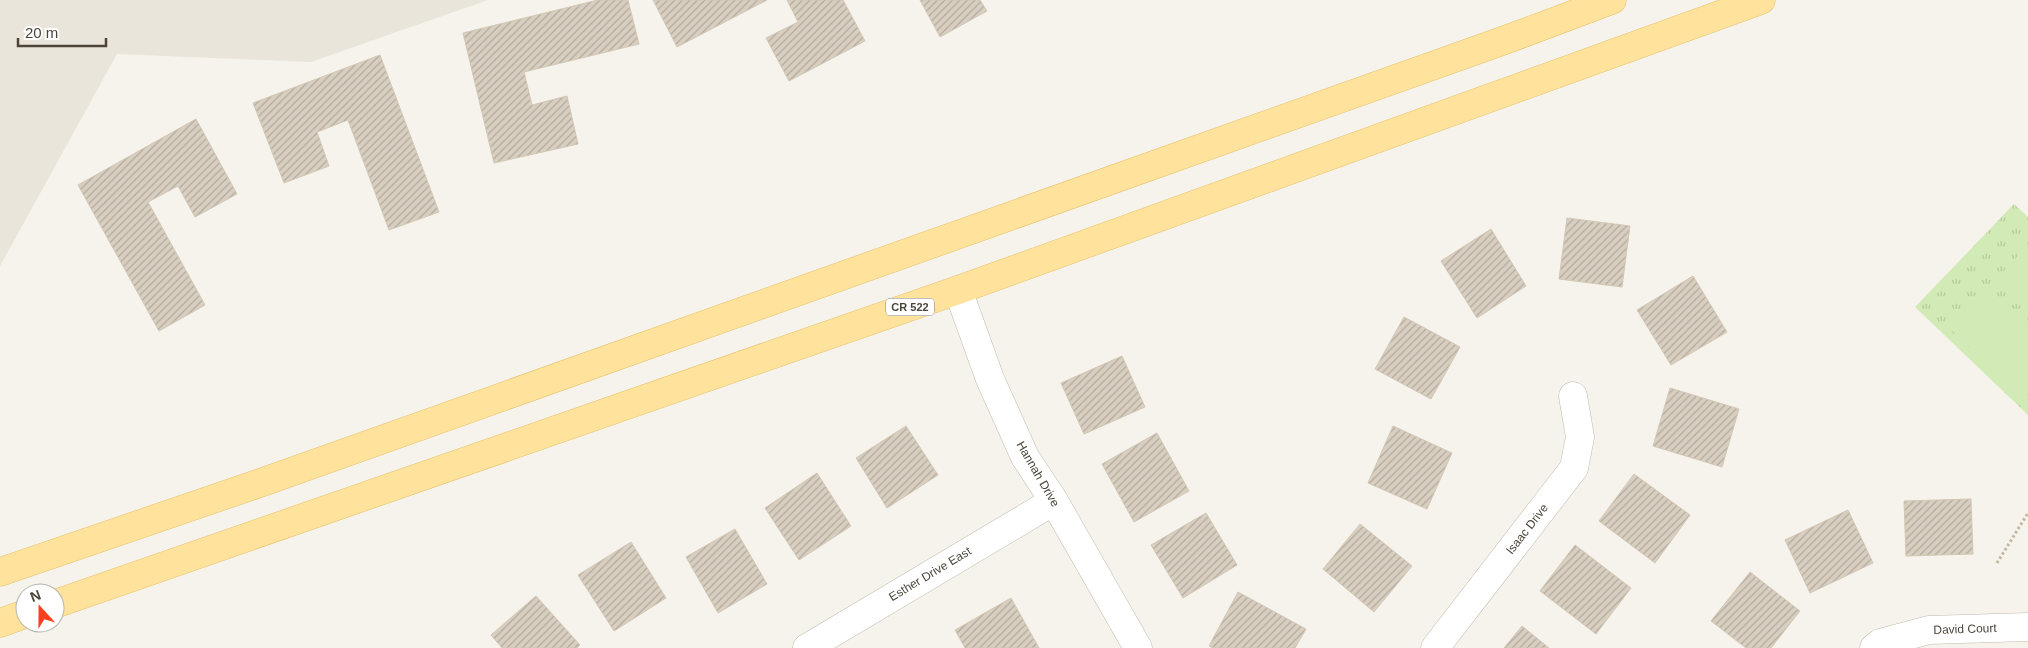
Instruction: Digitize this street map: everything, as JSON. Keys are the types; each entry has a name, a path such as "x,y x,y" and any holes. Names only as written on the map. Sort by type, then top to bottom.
{"main road":[{"path":"0,572 279,477 1612,0"},
{"name":"CR 522","path":"65,601 958,290 1761,0"},
{"path":"0,623 15,618"}],"street":[{"name":"Hannah Drive","path":"958,290 990,379 1025,457 1054,501 1138,648"},
{"name":"Isaac Drive","path":"1435,648 1574,468 1580,437 1573,396"},
{"name":"Esther Drive East","path":"807,648 1054,501"},
{"name":"David Court","path":"1874,648 1880,643 1929,630 2028,627"}],"path":[{"path":"1997,563 2028,513"}],"shaded area":[{"path":"0,0 488,0 311,62 117,54 0,266"}],"green space":[{"path":"2014,204 2028,217 2028,415 1915,307"},
{"path":"2028,247 2028,313 1994,281"},
{"path":"1981,292 2028,336 2028,394 2024,398 1948,327"}],"building":[{"path":"598,0 628,0 639,44 524,72 532,105 567,96 578,144 494,163 463,33"},
{"path":"653,0 767,0 677,47"},
{"path":"787,0 843,0 865,41 789,81 766,38 798,22"},
{"path":"920,0 980,0 987,11 940,37"},
{"path":"380,55 439,212 389,230 348,120 317,132 329,166 284,183 253,103"},
{"path":"196,119 237,194 195,217 178,186 148,202 205,305 159,331 78,185"},
{"path":"1567,218 1630,226 1622,287 1559,279"},
{"path":"1491,229 1526,286 1477,318 1441,261"},
{"path":"1693,276 1727,332 1671,365 1637,310"},
{"path":"1404,317 1460,347 1431,399 1375,369"},
{"path":"1122,356 1145,407 1084,434 1061,383"},
{"path":"1670,388 1739,409 1722,467 1653,446"},
{"path":"906,426 938,475 887,508 856,458"},
{"path":"1393,426 1452,453 1427,509 1368,483"},
{"path":"1157,433 1189,491 1134,522 1102,464"},
{"path":"817,473 851,526 799,560 765,508"},
{"path":"1634,474 1690,515 1655,563 1599,521"},
{"path":"1971,499 1973,554 1906,556 1904,501"},
{"path":"1848,510 1873,563 1810,593 1785,540"},
{"path":"1206,513 1237,565 1183,598 1151,545"},
{"path":"1360,524 1412,566 1374,612 1323,569"},
{"path":"735,529 767,584 718,613 686,557"},
{"path":"631,542 666,598 614,631 578,575"},
{"path":"1575,545 1631,588 1596,634 1540,591"},
{"path":"1750,572 1800,611 1771,648 1746,648 1711,621"},
{"path":"1238,592 1306,629 1295,648 1213,648 1209,646"},
{"path":"536,596 580,645 577,648 502,648 491,635"},
{"path":"1011,598 1039,648 965,648 955,630"},
{"path":"1522,626 1549,648 1504,648"}]}
